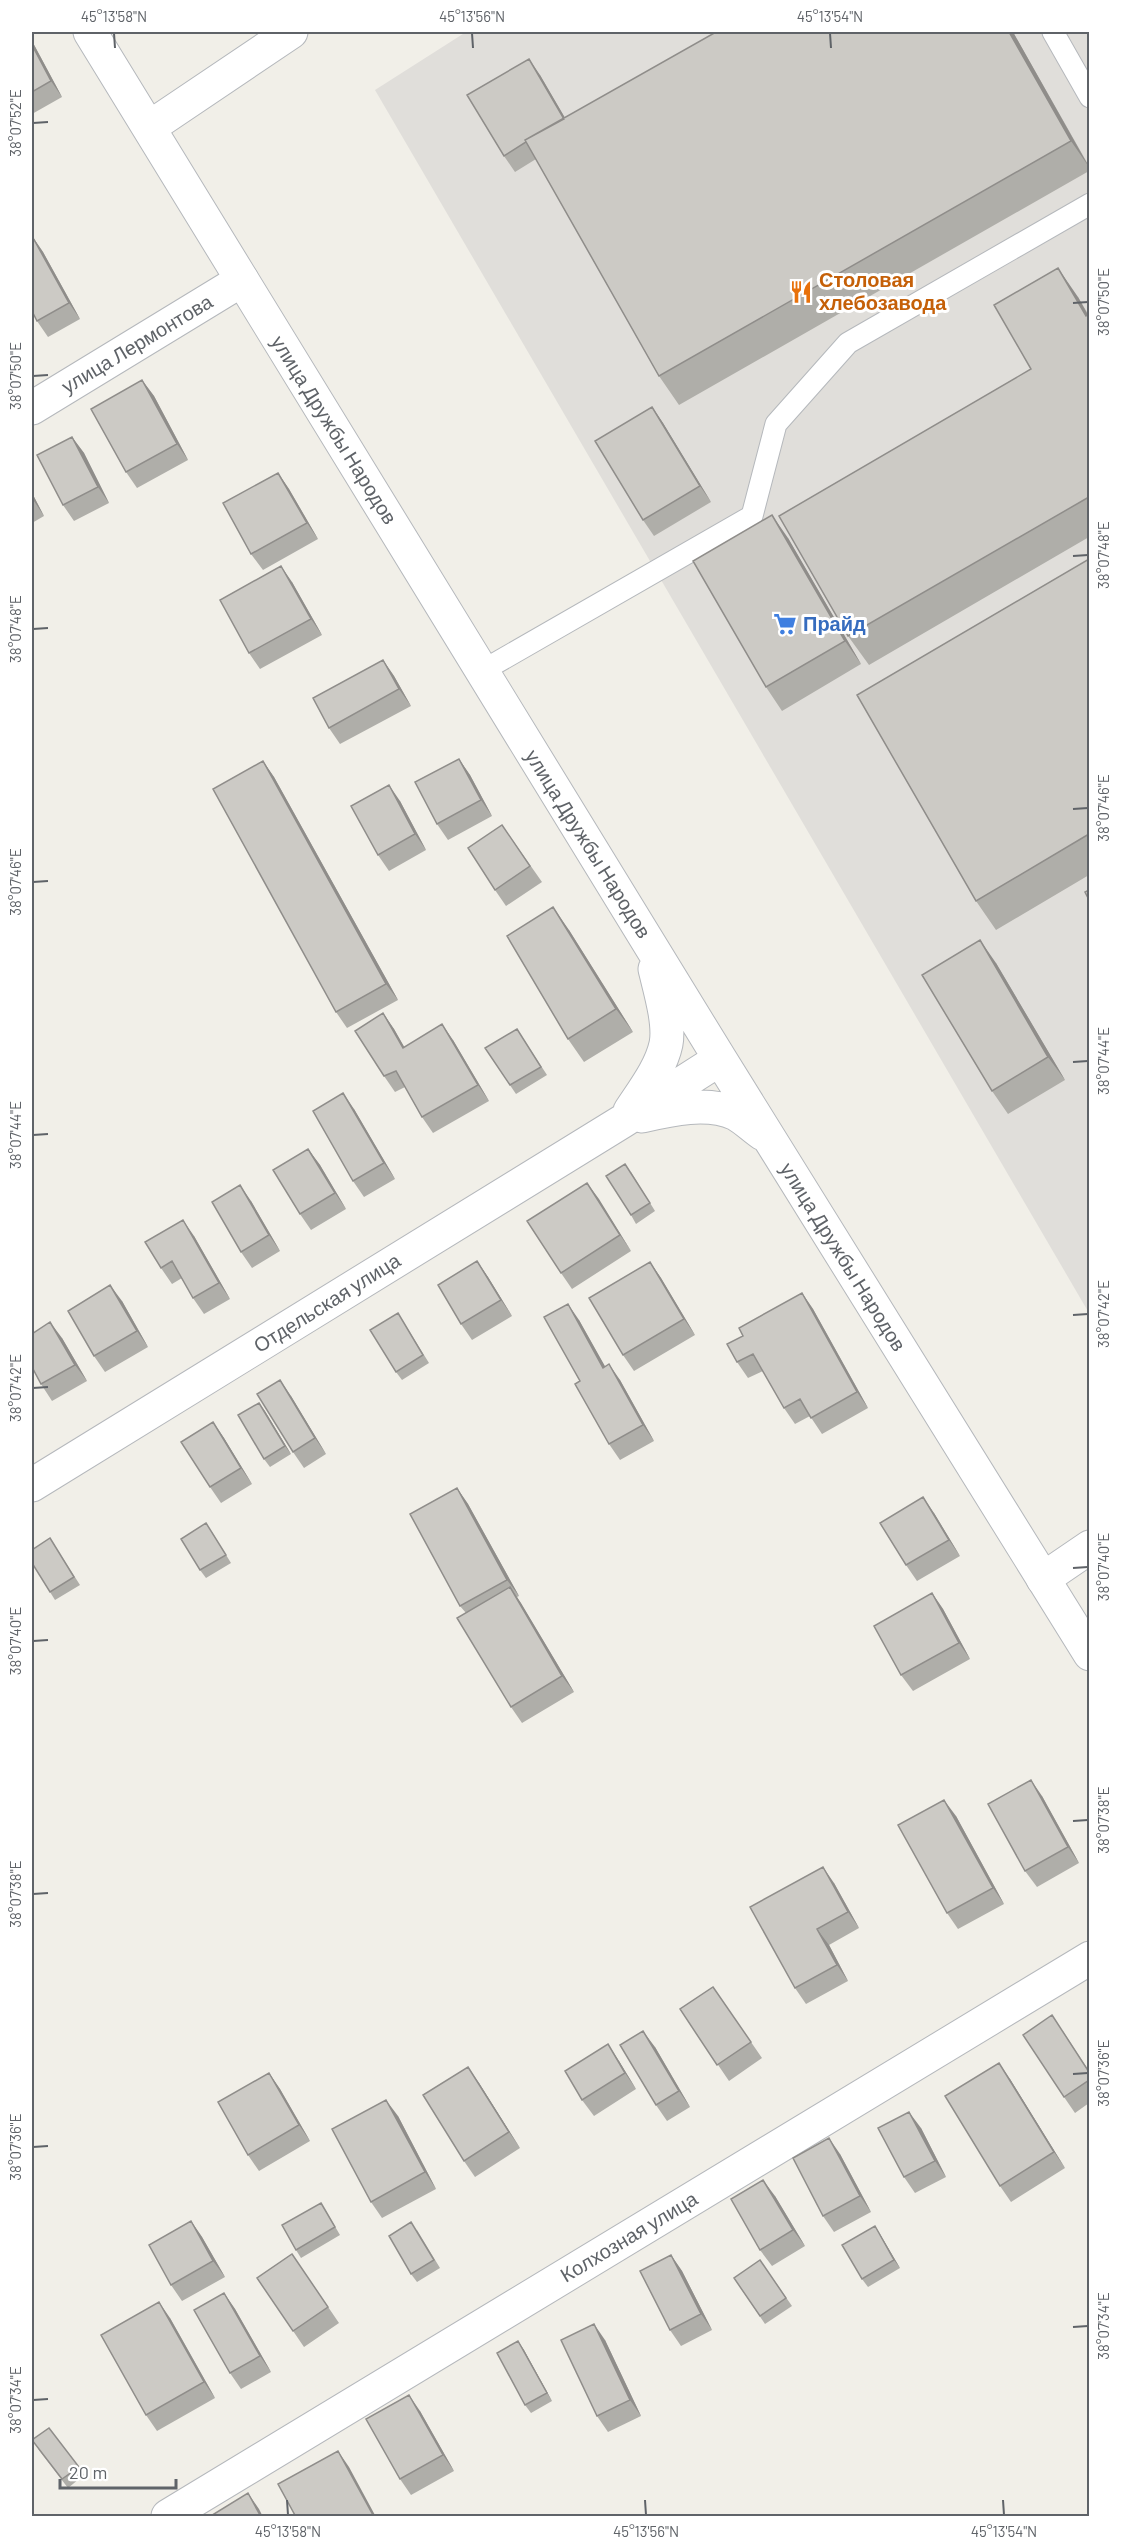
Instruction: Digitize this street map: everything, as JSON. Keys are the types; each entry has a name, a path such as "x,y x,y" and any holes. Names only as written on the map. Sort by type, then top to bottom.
{"street":[{"name":"улица Дружбы Народов","path":"90,32 649,944 1089,1654"},
{"path":"150,127 291,32"},
{"name":"улица Лермонтова","path":"32,408 242,280"},
{"name":"Отдельская улица","path":"623,1121 652,1077 666,1043 664,1004 649,944"},
{"name":"Отдельская улица","path":"32,1485 720,1059"},
{"name":"Отдельская улица","path":"623,1121 668,1109 706,1107 736,1114 770,1139"},
{"path":"1043,1579 1089,1547"},
{"name":"Колхозная улица","path":"168,2517 1089,1958"}],"lane":[{"path":"1053,32 1089,97"},
{"path":"482,671 753,516 776,424 848,343 1089,204"}],"shaded area":[{"path":"466,32 1089,32 1089,1313 375,90"}],"building":[{"path":"716,32 1009,32 1071,141 659,376 525,140"},
{"path":"32,45 51,81 32,92"},
{"path":"529,59 564,119 525,140 526,142 504,156 467,95"},
{"path":"32,236 69,303 37,321 32,311"},
{"path":"1058,268 1086,316 1089,314 1089,497 848,636 779,516 1031,369 994,305"},
{"path":"142,380 177,444 126,472 91,409"},
{"path":"652,407 700,486 643,520 595,441"},
{"path":"72,437 98,487 63,505 37,455"},
{"path":"278,473 307,523 251,554 223,503"},
{"name":"Прайд","path":"772,515 845,641 766,687 693,561"},
{"path":"1089,559 1089,834 976,901 857,695"},
{"path":"281,566 311,619 249,653 220,600"},
{"path":"383,660 399,689 329,728 313,698"},
{"path":"459,759 481,800 437,824 415,782"},
{"path":"263,761 386,984 336,1012 213,789"},
{"path":"389,785 415,834 378,855 351,806"},
{"path":"502,825 530,866 495,890 468,848"},
{"path":"553,907 616,1009 568,1039 507,936"},
{"path":"980,940 1048,1057 992,1091 922,975"},
{"path":"383,1013 403,1048 442,1024 478,1085 422,1117 396,1071 384,1076 355,1031"},
{"path":"517,1029 541,1067 510,1085 485,1048"},
{"path":"343,1093 384,1163 353,1181 313,1111"},
{"path":"308,1149 335,1193 300,1214 273,1170"},
{"path":"625,1164 650,1203 631,1215 606,1176"},
{"path":"587,1183 620,1235 561,1273 527,1221"},
{"path":"240,1185 269,1235 241,1252 212,1202"},
{"path":"183,1220 219,1283 193,1298 172,1261 161,1268 145,1242"},
{"path":"477,1261 501,1300 461,1324 438,1285"},
{"path":"650,1262 684,1319 623,1355 589,1298"},
{"path":"110,1285 137,1331 94,1356 68,1311"},
{"path":"802,1293 857,1392 811,1418 800,1399 784,1408 753,1354 737,1362 727,1344 743,1336 739,1328"},
{"path":"568,1304 603,1368 609,1364 643,1425 609,1444 575,1384 580,1381 544,1317"},
{"path":"398,1313 423,1355 396,1372 370,1330"},
{"path":"50,1322 75,1365 41,1384 32,1367 32,1334"},
{"path":"280,1380 315,1438 293,1452 257,1394"},
{"path":"259,1403 285,1446 264,1459 238,1415"},
{"path":"213,1422 241,1468 210,1487 181,1442"},
{"path":"457,1488 507,1580 460,1606 410,1514"},
{"path":"923,1497 949,1540 906,1565 880,1523"},
{"path":"206,1523 226,1555 200,1570 181,1539"},
{"path":"50,1538 74,1577 50,1592 32,1563 32,1550"},
{"path":"510,1587 562,1676 511,1707 457,1618"},
{"path":"932,1593 959,1643 901,1675 874,1626"},
{"path":"1031,1780 1068,1847 1025,1871 988,1804"},
{"path":"944,1800 993,1888 947,1913 898,1825"},
{"path":"823,1867 848,1912 817,1929 837,1965 795,1988 750,1907"},
{"path":"713,1987 751,2042 717,2065 680,2009"},
{"path":"1052,2015 1089,2072 1089,2080 1064,2097 1023,2035"},
{"path":"643,2031 679,2091 656,2105 620,2045"},
{"path":"608,2044 625,2073 582,2100 565,2071"},
{"path":"999,2063 1054,2152 1000,2186 945,2096"},
{"path":"468,2067 509,2132 464,2161 423,2095"},
{"path":"269,2073 299,2125 248,2155 218,2102"},
{"path":"386,2100 425,2172 371,2202 332,2129"},
{"path":"909,2112 935,2161 904,2177 878,2128"},
{"path":"829,2138 860,2196 823,2216 793,2158"},
{"path":"763,2180 793,2230 760,2250 731,2199"},
{"path":"321,2203 335,2227 296,2250 282,2225"},
{"path":"191,2221 213,2261 171,2285 149,2245"},
{"path":"411,2222 434,2260 411,2274 389,2236"},
{"path":"875,2226 894,2260 862,2279 842,2245"},
{"path":"292,2254 328,2307 293,2331 257,2278"},
{"path":"671,2255 701,2314 670,2330 640,2271"},
{"path":"760,2260 786,2298 760,2316 734,2278"},
{"path":"224,2293 260,2356 230,2373 194,2310"},
{"path":"159,2302 204,2382 146,2415 101,2335"},
{"path":"594,2324 630,2400 597,2416 561,2340"},
{"path":"518,2341 547,2393 525,2405 497,2353"},
{"path":"409,2395 443,2455 400,2479 366,2419"},
{"path":"49,2428 79,2467 62,2479 32,2440"},
{"path":"338,2451 374,2517 296,2517 278,2484"},
{"path":"248,2493 261,2517 209,2517"}],"place":[{"name":"Столовая хлебозавода","path":"801,292"},
{"name":"Прайд","path":"785,624"}]}
